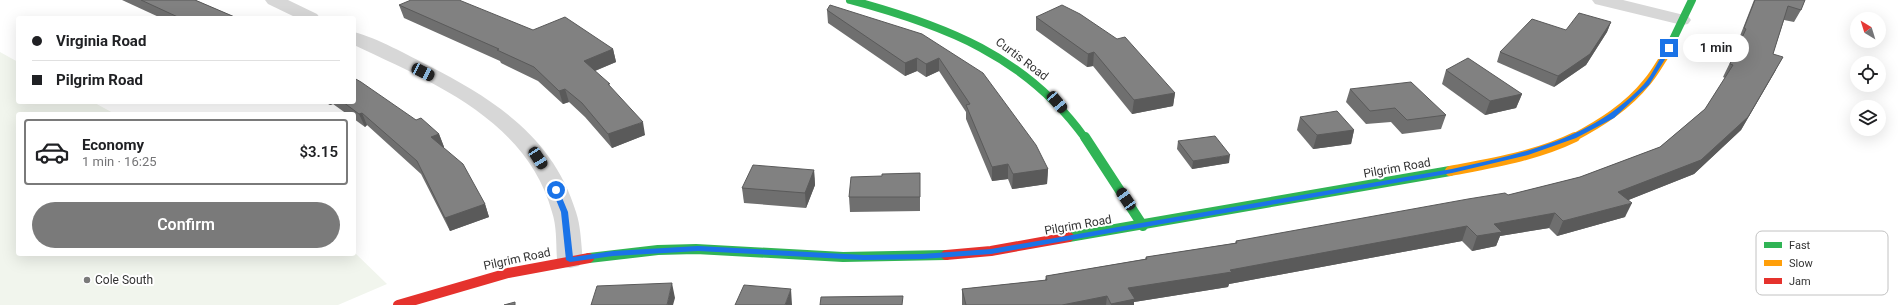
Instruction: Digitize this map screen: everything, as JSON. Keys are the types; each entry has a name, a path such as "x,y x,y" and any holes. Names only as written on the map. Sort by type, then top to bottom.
{"street":[{"path":"274,0 307,16"},
{"name":"Curtis Road","path":"850,0 905,14 952,30 997,52 1016,66 1057,102 1073,121 1143,226"},
{"path":"1601,0 1682,20"},
{"name":"Pilgrim Road","path":"398,305 472,281 570,260 613,253 698,249 822,256 909,258 948,256 1026,246 1474,167 1526,154 1560,143 1589,130 1612,117 1632,100 1647,84 1659,67 1692,0"},
{"path":"356,39 451,85 476,99 496,113 514,129 531,148 556,190 564,212 570,260"}],"shaded area":[{"path":"0,52 16,61 16,104 97,104 111,112 16,112 16,256 356,256 356,254 387,284 338,305 0,305"}],"building":[{"path":"141,0 195,0 232,16 176,16"},
{"path":"411,0 459,0 533,30 565,17 613,49 584,61 610,84 608,84 643,122 608,134 582,103 565,89 559,91 534,67 497,50 499,49 399,5"},
{"path":"1755,0 1805,0 1801,10 1788,6 1773,54 1783,57 1748,117 1701,160 1618,192 1632,203 1563,221 1555,213 1494,224 1502,232 1477,236 1467,226 1230,270 1232,272 1128,288 1135,299 1111,304 1107,296 1062,305 966,305 962,289 1047,280 1046,276 1147,259 1146,257 1237,243 1236,241 1468,199 1505,193 1508,195 1580,177 1660,147 1705,109 1733,65 1730,64 1746,29 1744,28"},
{"path":"830,5 922,34 983,73 1036,145 1048,169 1013,174 1008,164 992,167 966,105 970,104 939,58 926,64 917,58 905,63 827,10"},
{"path":"1062,5 1080,14 1117,39 1125,37 1175,93 1134,100 1094,52 1088,54 1036,17"},
{"path":"1579,13 1611,22 1590,54 1558,76 1500,52 1532,19 1566,30"},
{"path":"1468,58 1522,94 1490,101 1446,70"},
{"path":"356,79 416,120 421,118 439,134 431,137 463,164 485,204 445,218 417,161 362,113 359,114 346,104 356,104"},
{"path":"1411,82 1446,115 1407,120 1395,108 1370,111 1350,89"},
{"path":"1337,111 1354,130 1317,135 1300,117"},
{"path":"1215,136 1230,155 1193,161 1178,141"},
{"path":"753,165 814,170 805,193 742,188"},
{"path":"920,173 920,197 849,197 851,177 882,176 882,174"},
{"path":"672,283 667,305 591,305 597,286"},
{"path":"744,285 791,289 785,305 735,305"},
{"path":"903,296 902,305 820,305 821,297"},
{"path":"515,302 515,305 504,305"}],"traffic: fast":[{"path":"850,0 913,18 972,41 999,56 1025,74 1049,95 1072,120 1100,159 1143,226"},
{"path":"1666,54 1692,0"},
{"path":"1069,237 1450,171"},
{"path":"589,258 658,250 696,249 843,257 946,255"}],"traffic: slow":[{"path":"1450,171 1514,158 1544,149 1573,138 1601,123 1625,105 1647,82 1666,54"}],"traffic: jam":[{"path":"946,255 991,251 1069,237"},
{"path":"398,305 508,273 589,258"}],"place":[{"name":"Cole South","path":"87,280"}],"route":[{"path":"556,190 564,212 570,260 613,253 698,249 822,256 909,258 948,256 991,251 1452,171 1489,164 1526,154 1574,137 1612,117 1632,100 1647,84 1659,67 1669,48"}]}
